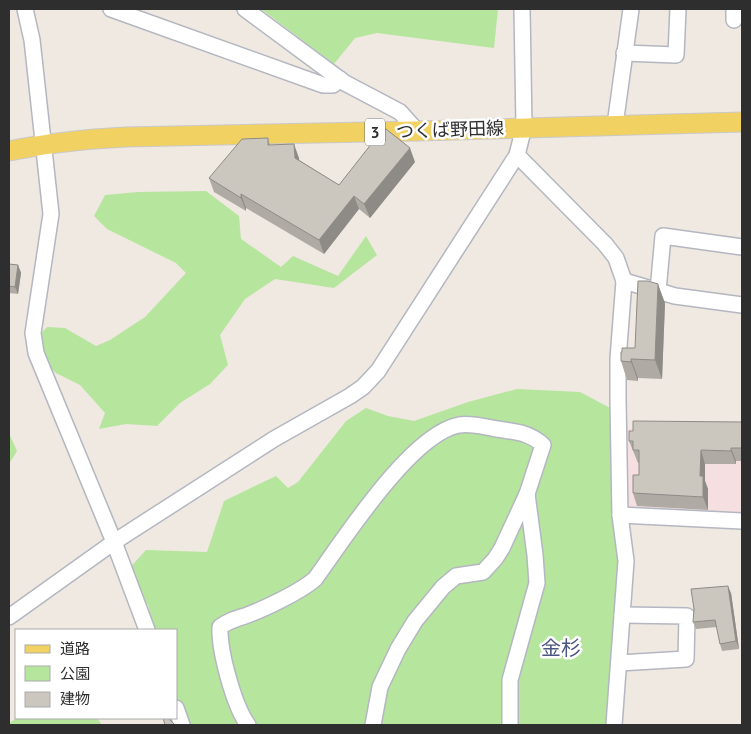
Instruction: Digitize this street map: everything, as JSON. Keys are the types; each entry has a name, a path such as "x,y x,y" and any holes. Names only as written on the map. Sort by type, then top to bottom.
{"main road":[{"name":"つくば野田線","path":"9,151 79,139 126,136 417,131 742,122"}],"street":[{"path":"25,9 32,40 50,214 32,332 36,353 114,542 147,629"},
{"path":"111,9 323,85 333,85 340,79"},
{"path":"244,9 340,79 360,92 400,112 417,131"},
{"path":"9,617 114,542 274,438 344,400 363,387 378,371 516,155 524,128 522,9"},
{"path":"615,125 630,9"},
{"path":"624,53 676,55 678,9"},
{"path":"516,155 605,244 616,258 624,281 618,359 620,515 626,561 614,725"},
{"path":"658,291 663,236 742,247"},
{"path":"624,281 675,296 742,305"},
{"path":"248,725 241,716 233,690 219,639 220,627 233,619 245,616 304,588 315,578 381,489 417,450 448,430 467,425 534,437 543,445 527,494 512,529 495,559 483,572 456,576 443,587 415,621 398,648 380,687 374,725"},
{"path":"510,725 510,680 537,582 536,555 527,494"},
{"path":"620,515 742,521"},
{"path":"619,663 686,658 687,616 622,615"}],"shaded area":[{"path":"622,428 742,429 742,517 624,512"}],"green space":[{"path":"261,9 498,9 494,48 377,33 355,38 334,64"},
{"path":"206,191 239,216 241,239 281,267 293,256 338,276 366,236 377,255 334,288 275,279 245,299 220,335 228,365 210,384 180,403 157,426 126,424 99,429 105,413 80,385 56,373 28,348 47,327 65,328 96,346 110,340 145,317 186,273 176,263 107,229 94,216 105,195 138,192"},
{"path":"517,389 580,392 612,409 626,432 612,505 621,554 608,725 182,725 178,714 178,629 154,629 148,605 124,574 146,550 207,552 224,501 276,476 288,488 298,482 346,421 366,408 388,416 414,421 468,402"},
{"path":"9,433 17,451 9,464"},
{"path":"15,719 98,719 102,725 9,725"}],"building":[{"path":"383,129 386,129 410,148 364,204 354,196 319,240 241,194 241,198 209,178 242,139 268,138 268,145 294,144 295,158 339,185"},
{"path":"9,264 18,265 15,287 9,286"},
{"path":"638,281 658,284 655,360 631,359 631,362 621,361 622,348 635,348"},
{"path":"633,421 742,422 742,448 731,448 731,451 701,450 700,476 703,476 703,497 633,493 633,475 639,475 639,450 633,450 633,441 629,441 629,431 633,431"},
{"path":"728,586 736,641 720,644 715,620 693,622 694,609 691,589"},
{"path":"163,719 170,719 175,725 165,725"}],"district":[{"name":"金杉","path":"561,648"}]}
